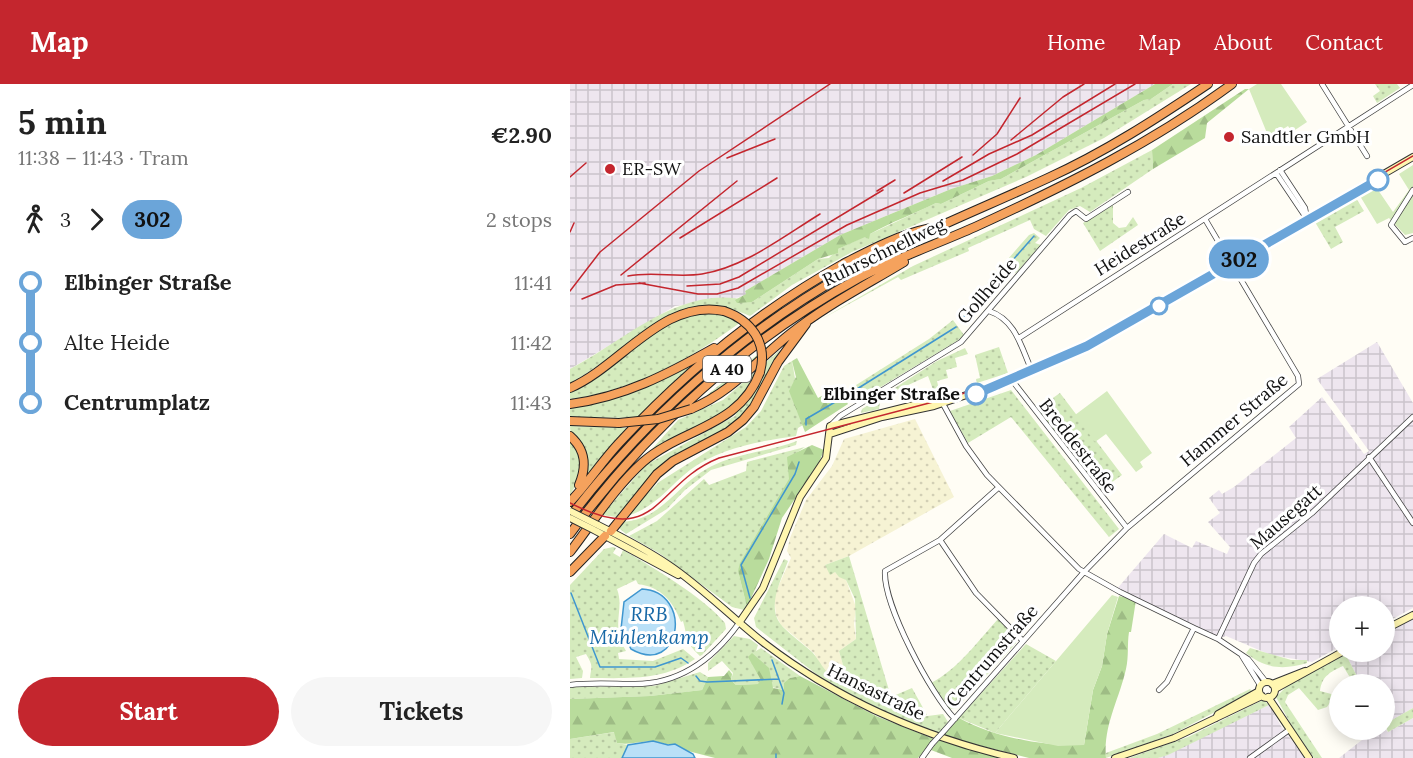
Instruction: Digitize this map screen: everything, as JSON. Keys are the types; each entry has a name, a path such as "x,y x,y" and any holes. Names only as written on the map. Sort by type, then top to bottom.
{"highway":[{"name":"Ruhrschnellweg","path":"570,517 624,452 658,416 717,364 818,290 946,224 1100,152 1150,123 1208,84"},
{"name":"Ruhrschnellweg","path":"570,534 636,453 665,422 722,373 810,308 860,278 1106,164 1177,123 1232,84"},
{"path":"570,500 639,422 728,341 782,301 867,251 901,235 946,224"},
{"path":"570,421 619,423 674,415 726,391 790,334 921,251"},
{"path":"570,388 601,371 648,334 675,317 704,309 736,315 751,327 762,351 760,372 741,404 718,422 662,448 643,463 570,552"},
{"path":"570,572 608,534 657,474 743,420 754,407 778,362 806,324"},
{"path":"570,404 610,396 651,382 728,341"},
{"path":"570,436 580,448 585,468 579,486 570,500"}],"main road":[{"path":"830,430 942,402 1011,379 1103,337 1413,157"},
{"path":"830,430 860,418 930,401 942,402"},
{"path":"739,623 763,588 800,496 826,458 830,430"},
{"path":"570,511 596,527"},
{"path":"570,517 596,527"},
{"name":"Hansastraße","path":"596,527 682,576 801,670 858,703 938,737 1014,758"},
{"path":"1395,624 1413,615"},
{"path":"1115,758 1151,747 1216,718 1329,658"},
{"path":"1267,690 1289,730 1309,758"}],"street":[{"path":"1322,84 1367,156"},
{"name":"Heidestraße","path":"1019,338 1413,85"},
{"path":"1278,172 1308,219"},
{"path":"1413,190 1390,225 1400,240 1405,242 1413,237"},
{"name":"Gollheide","path":"830,430 836,418 947,352 968,335 1070,215 1076,211 1086,219 1128,192"},
{"path":"1205,219 1231,262"},
{"name":"Hammer Straße","path":"1084,572 1127,528 1300,383 1231,262"},
{"path":"989,311 1008,323 1019,338 1032,370"},
{"name":"Breddestraße","path":"1011,379 1127,528"},
{"path":"942,402 966,446 998,488 1084,572 1218,639 1248,659 1267,690"},
{"path":"854,408 860,418"},
{"name":"Mausegatt","path":"1218,639 1254,563 1261,554 1312,513 1413,417"},
{"path":"1369,458 1413,523"},
{"path":"955,719 936,696 910,650 885,575 886,569 940,540 998,488"},
{"path":"940,540 976,592 1023,641"},
{"name":"Centrumstraße","path":"922,758 1084,572"},
{"path":"570,685 648,684 672,678 689,671 711,656 739,623"},
{"path":"1159,690 1167,682 1194,628"},
{"path":"1250,758 1289,730"}],"shaded area":[{"path":"570,84 1155,84 1036,155 992,176 951,189 840,235 745,291 747,294 742,297 675,306 570,369"},
{"path":"1377,342 1413,403 1413,608 1395,618 1395,596 1329,596 1329,653 1312,662 1271,655 1226,636 1218,639 1116,590 1164,534 1192,548 1196,541 1227,554 1230,547 1208,522 1220,513 1209,498 1219,490 1222,494 1234,487 1296,438 1289,427 1322,397 1364,454 1369,451 1317,379"},
{"path":"915,419 954,497 849,556 825,565 846,580 856,607 854,624 856,639 839,651 845,672 835,678 823,670 814,653 781,625 776,615 774,596 791,558 787,551 790,538 806,500 832,466 844,439"},
{"path":"1413,619 1413,708 1395,718 1395,674 1356,674 1350,662 1395,662 1395,629"},
{"path":"1269,705 1281,726 1305,758 1158,758"},
{"path":"1413,718 1413,758 1339,758 1362,740 1395,740 1395,728"}],"green space":[{"path":"1155,84 1173,84 1151,99 1144,100 1001,179 989,181 941,204 936,203 870,234 869,239 865,237 838,249 838,253 818,259 752,302 737,303 735,300 746,294 745,291 840,235 951,189 992,176 1036,155"},
{"path":"1173,84 1191,84 1104,138 1026,177 852,252 792,285 750,316 723,308 699,307 676,314 654,325 592,370 570,383 570,369 656,317 679,306 703,300 727,298 752,302 818,259 829,258 838,249 936,203 941,204 989,181 1001,179 1144,100 1151,99"},
{"path":"1257,84 1281,84 1307,122 1292,132 1288,126 1269,138 1249,89"},
{"path":"1375,84 1397,84 1400,88 1377,103 1373,96 1380,91"},
{"path":"1245,89 1249,89 1207,123 1205,138 1153,169 1152,150"},
{"path":"1152,150 1153,169 1090,212 1080,206 1069,210 1046,236 1034,229 1030,220 968,248 969,251 901,280 898,277 820,320 913,266 1081,188"},
{"path":"1413,165 1413,233 1405,235 1389,218 1377,224 1360,196 1376,187 1393,212 1409,190 1399,174"},
{"path":"1356,198 1364,211 1335,227 1343,242 1331,249 1315,222"},
{"path":"1113,205 1113,223 1119,228 1126,227 1133,217 1138,225 1100,251 1083,223"},
{"path":"1034,233 1040,238 1035,243 1041,245 1016,273 1010,269 992,290 987,283 1029,235"},
{"path":"718,313 741,322 702,349 638,381 616,389 570,399 570,392 599,377 663,328 687,317"},
{"path":"953,320 964,335 957,341 854,403 845,392 929,339"},
{"path":"773,342 741,375 708,397 707,395"},
{"path":"999,347 1008,373 977,383 976,379 980,378 975,355"},
{"path":"965,348 968,354 955,358 957,367 946,370 948,378 937,381 940,394 935,395 928,376 895,391 880,402 879,409 861,413 862,409 937,361"},
{"path":"780,350 750,407 732,425 658,470 616,517 602,515 646,465 735,416 745,396 728,412 645,457 678,420 723,400"},
{"path":"797,358 818,398 838,387 848,404 805,432 789,391 796,377 792,361"},
{"path":"792,361 803,425 798,428 796,436 754,443 701,462 662,496 630,515 629,512 659,482 746,427 761,411 784,366"},
{"path":"697,363 639,418 570,417 570,408 637,391"},
{"path":"1011,390 1119,529 1109,537 1011,417 968,443 950,411"},
{"path":"1107,391 1152,453 1140,462 1143,467 1136,472 1106,434 1095,442 1075,415"},
{"path":"1060,393 1122,475 1101,490 1037,409"},
{"path":"570,426 629,428 587,476 588,469 584,456 573,439"},
{"path":"570,440 578,454 580,474 570,495"},
{"path":"797,441 796,445 711,470 685,490 667,509 626,534 620,529 620,522 647,516 708,468 730,459"},
{"path":"812,445 824,450 818,465 782,518 769,559 747,607 738,571 740,563 789,479 787,457"},
{"path":"805,447 792,456 790,479 738,571 747,607 744,610 732,607 659,553 629,536 657,521 704,479 709,485 746,471 747,462"},
{"path":"616,548 613,553 620,557 623,550 677,583 704,603 725,623 726,629 702,655 700,656 689,644 683,621 681,622 665,596 653,588 638,584 636,580 617,589 620,604 619,633 626,651 618,653 619,659 653,661 683,649 695,659 657,675 631,678 590,678 591,664 586,654 576,657 583,671 582,678 570,679 570,585 604,549"},
{"path":"849,556 891,697 912,688 927,715 895,708 920,717 943,714 948,722 938,734 881,711 829,684 756,627 754,618 784,559 788,561 775,603 778,620 786,630 811,651 831,675 836,678 845,672 839,651 856,639 855,599 846,580 835,572 830,575 825,565"},
{"path":"1112,595 1118,597 1107,634 1102,666 1093,690 1084,745 1058,746 995,733"},
{"path":"1119,596 1136,600 1131,632 1129,632 1126,669 1107,735 1106,758 1029,758 943,736 959,718 1004,736 1052,744 1084,745 1093,690 1102,666 1107,634"},
{"path":"998,619 1014,636 1016,643 957,708 949,709 931,683 959,662"},
{"path":"734,636 750,639 758,645 756,651 761,648 800,676 790,678 784,690 759,684 736,685 731,680 733,673 722,661 708,671 708,663"},
{"path":"1026,644 1056,661 995,733 959,718"},
{"path":"1250,648 1291,660 1307,660 1307,663 1290,667 1275,667 1260,662 1246,653"},
{"path":"752,653 769,668 773,688 784,690 784,683 790,678 800,676 876,716 934,739 918,758 715,758 688,751 675,744 651,741 617,743 614,732 570,739 570,699 650,696 702,690 708,677 724,676 729,670 732,674 731,680 736,685 758,684 761,680 748,657"},
{"path":"1330,662 1350,662 1356,674 1348,674 1343,666 1325,678 1320,691 1329,693 1327,707 1318,710 1299,688 1288,695 1285,702 1322,758 1314,758 1294,730 1276,697 1288,685"},
{"path":"700,672 708,677 702,690 650,696 570,699 570,687 654,686"},
{"path":"1250,689 1253,692 1173,734 1106,758 1106,753 1157,734"},
{"path":"1263,700 1269,705 1168,755 1158,758 1129,758 1188,737"},
{"path":"1413,708 1413,718 1395,728 1395,718"},
{"path":"615,732 617,743 628,745 622,758 570,758 570,739"},
{"path":"939,740 1004,758 952,758 931,750"}],"water":[{"name":"RRB Mühlenkamp","path":"642,589 659,594 669,604 675,617 675,631 670,644 661,652 648,655 631,649 621,629 624,602"},
{"path":"653,741 668,745 675,744 693,754 695,758 622,758 628,745"}],"waterway":[{"path":"989,287 1034,236"},
{"path":"961,320 982,295"},
{"path":"849,394 956,327"},
{"path":"806,425 806,419 842,398"},
{"path":"750,598 741,565 795,474 799,462"},
{"path":"571,593 600,667 655,667 681,658 688,663"},
{"path":"772,660 784,693 782,704"},
{"path":"696,676 700,681 707,682 779,679"}],"tram line":[{"path":"570,503 600,515 622,519 640,516 654,508 698,469 719,458 956,396 1040,366 1109,332 1413,156"},
{"name":"302","path":"976,394 1087,346 1378,180"}],"railway":[{"path":"570,291 600,252 699,171 830,84"},
{"path":"1011,140 1063,97 1084,84"},
{"path":"943,181 989,154 1032,135 1115,84"},
{"path":"639,283 698,294 717,294 738,288 847,225 920,193 963,180 1017,154 1135,84"},
{"path":"973,155 997,134 1020,98"},
{"path":"727,158 775,139"},
{"path":"904,193 962,157"},
{"path":"570,177 586,163"},
{"path":"680,238 777,178"},
{"path":"877,191 895,180"},
{"path":"621,275 737,181"},
{"path":"687,286 720,284 739,277 883,190"},
{"path":"628,276 693,275 734,265 764,250 820,214"},
{"path":"570,232 574,223"},
{"path":"582,299 616,285 645,283"}],"place":[{"name":"Sandtler GmbH","path":"1229,137"},
{"name":"ER-SW","path":"610,169"},
{"name":"Elbinger Straße","path":"976,394"}]}
